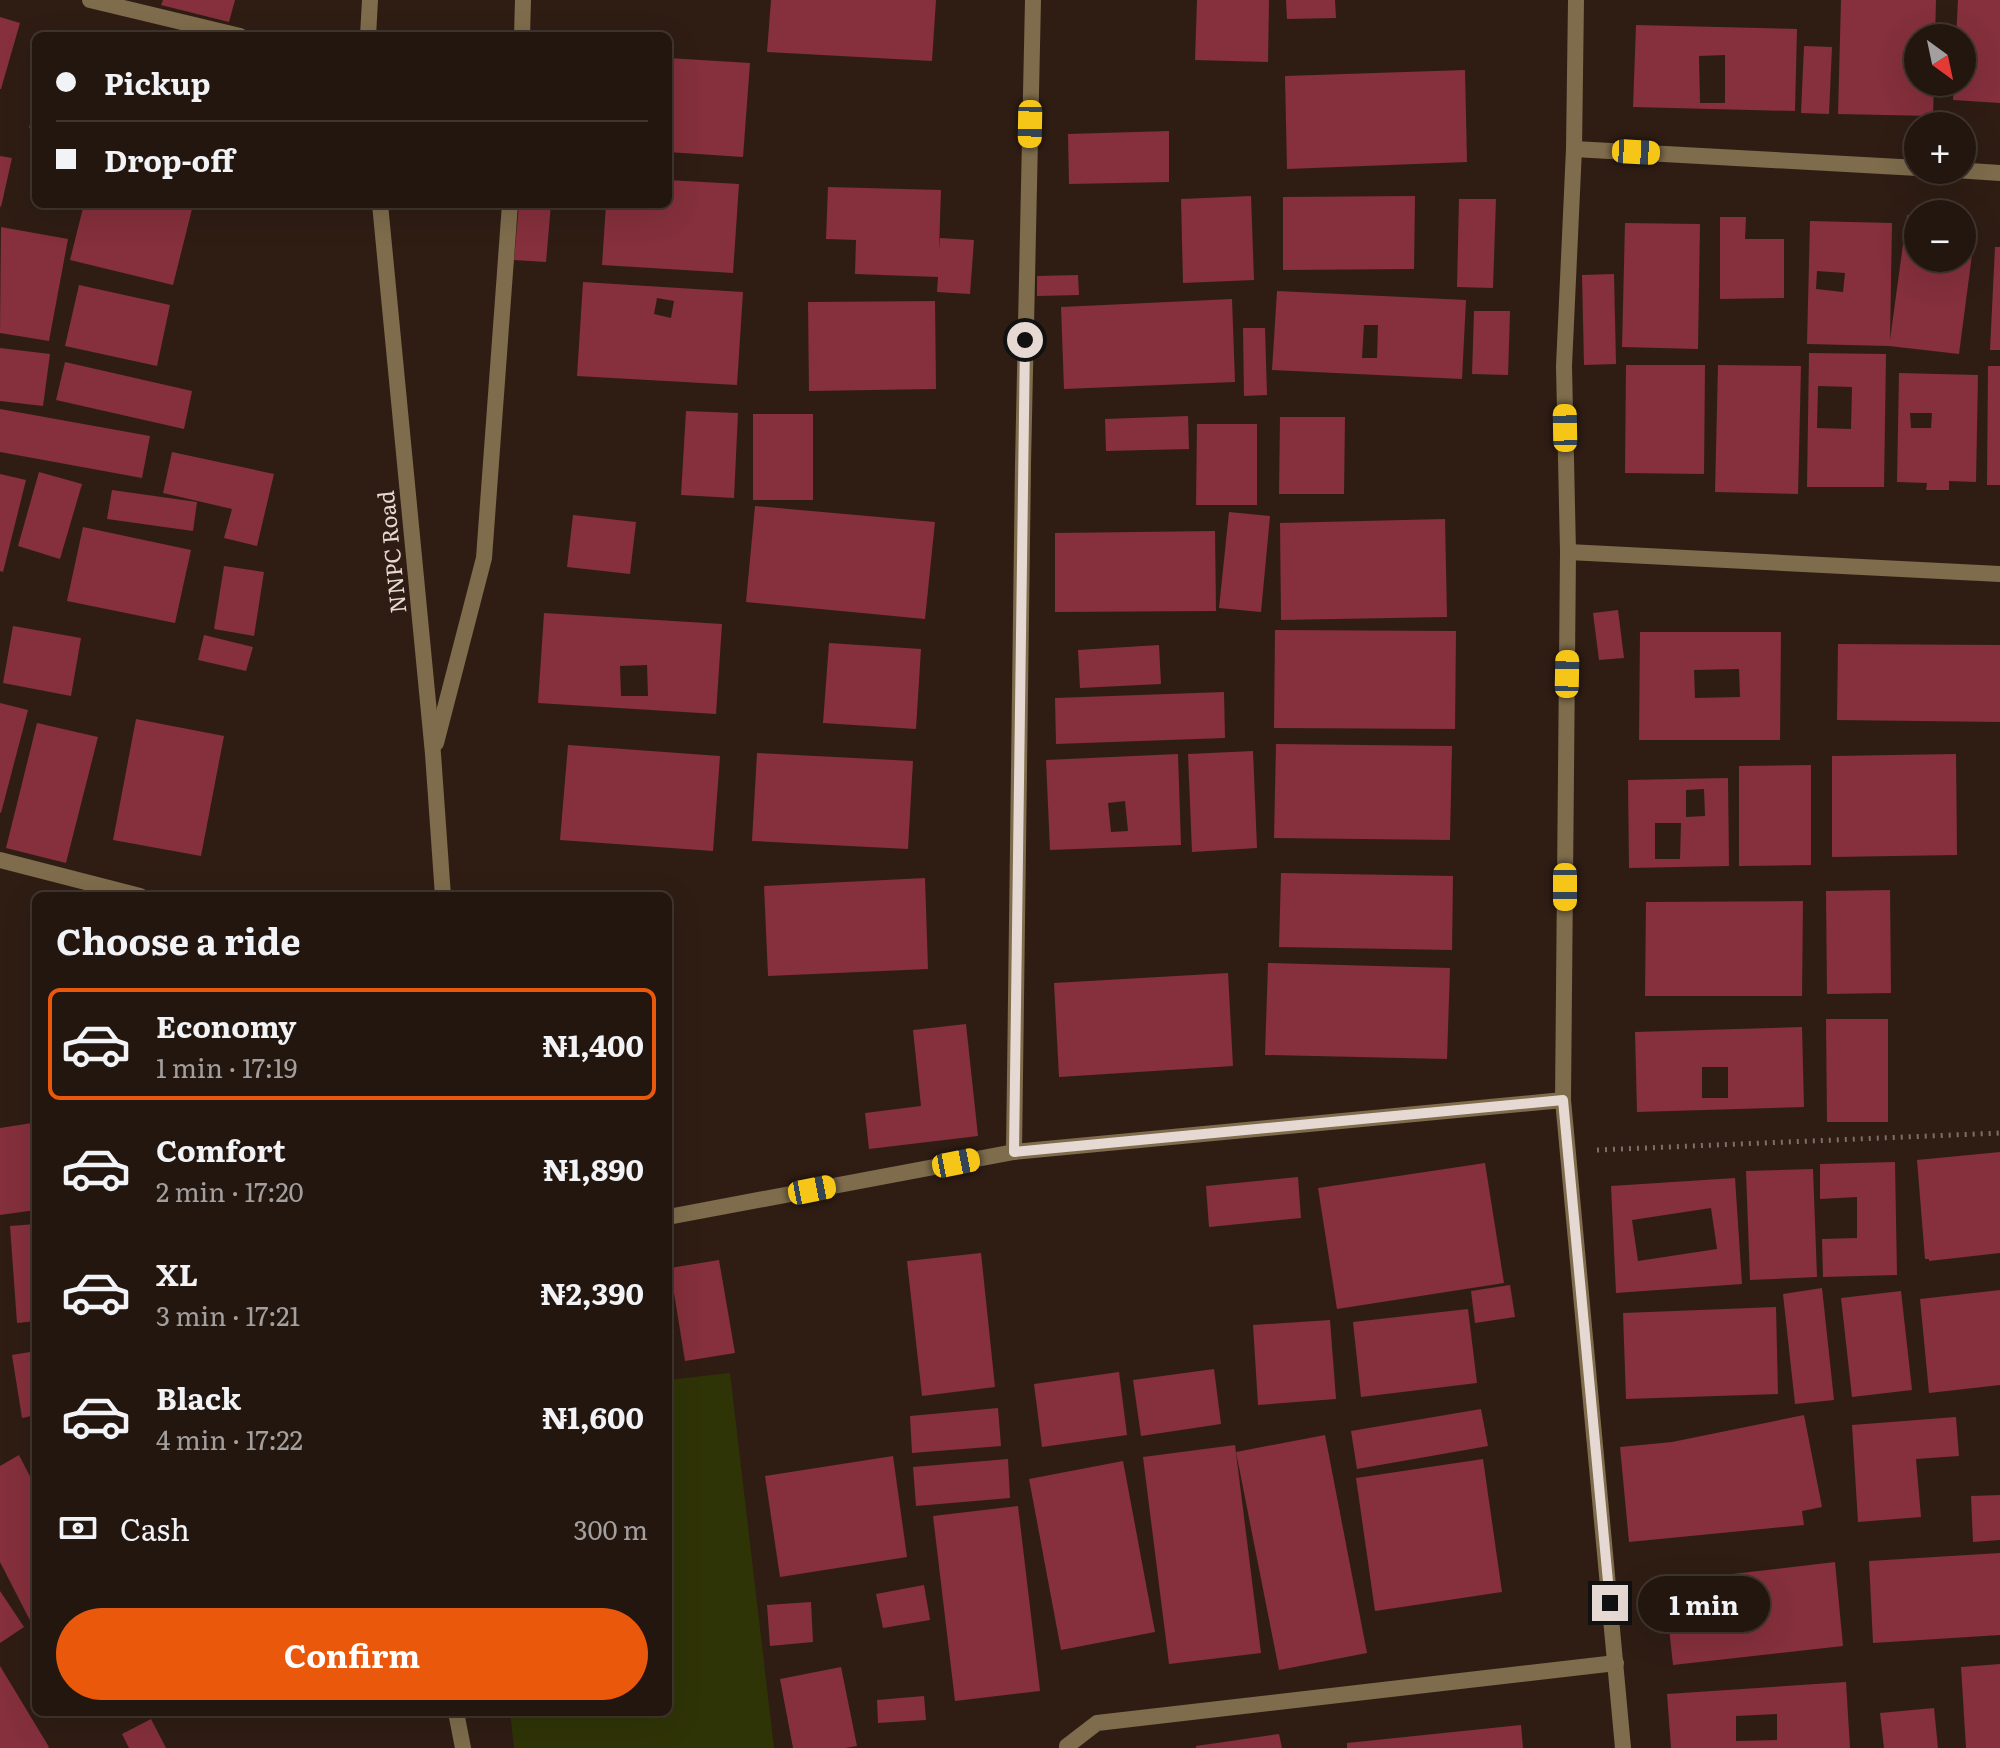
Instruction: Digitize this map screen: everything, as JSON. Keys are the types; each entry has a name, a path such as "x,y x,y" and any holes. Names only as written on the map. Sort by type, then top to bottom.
{"street":[{"path":"90,0 223,32"},
{"path":"368,32 370,0"},
{"path":"522,32 523,0"},
{"path":"1014,1152 1033,0"},
{"path":"1576,0 1574,149 1564,366 1568,552 1563,1100 1623,1748"},
{"path":"1574,149 1904,167"},
{"path":"1976,171 2000,173"},
{"name":"NNPC Road","path":"380,208 433,754 443,892"},
{"path":"433,754 484,558 510,208"},
{"path":"1568,552 2000,574"},
{"path":"0,860 124,892"},
{"path":"672,1216 1014,1152 1563,1100"},
{"path":"1067,1748 1097,1723 1616,1663"},
{"path":"457,1716 463,1748"}],"path":[{"path":"1567,1152 2000,1133"}],"green space":[{"path":"730,1373 774,1748 514,1748 510,1716 672,1716 672,1380"}],"building":[{"path":"163,0 235,0 229,22 161,5"},
{"path":"771,0 936,0 932,61 767,52"},
{"path":"1197,0 1269,0 1268,62 1195,60"},
{"path":"1286,0 1335,0 1336,18 1287,19"},
{"path":"1841,0 1936,0 1935,24 1904,24 1904,96 1934,96 1933,112 1904,112 1904,115 1838,114"},
{"path":"1958,0 2000,0 2000,103 1953,100 1953,96 1976,96 1976,24 1957,24"},
{"path":"0,17 20,23 1,89 0,89"},
{"path":"1636,25 1797,29 1795,111 1633,107","holes":["1725,55 1725,103 1700,103 1699,56"]},
{"path":"1804,46 1832,47 1829,114 1801,113"},
{"path":"672,58 750,63 743,157 672,152"},
{"path":"1465,70 1467,162 1287,169 1285,76"},
{"path":"1169,131 1169,182 1069,184 1068,134"},
{"path":"0,156 12,158 1,207 0,206"},
{"path":"672,180 739,184 733,273 602,265 606,208 672,208"},
{"path":"828,187 941,190 939,250 940,238 974,240 970,294 937,292 938,277 855,274 856,240 826,239"},
{"path":"1251,196 1254,280 1183,283 1181,199"},
{"path":"1415,196 1414,269 1283,270 1283,197"},
{"path":"1459,199 1496,199 1493,288 1457,287"},
{"path":"83,208 192,208 173,285 70,260"},
{"path":"519,208 551,208 546,262 514,260"},
{"path":"1720,217 1746,217 1745,239 1784,239 1784,298 1720,299"},
{"path":"1810,221 1892,223 1890,340 1904,237 1904,272 1970,272 1959,354 1889,346 1807,344","holes":["1817,271 1845,273 1843,292 1816,289"]},
{"path":"1625,223 1700,224 1698,349 1622,347"},
{"path":"1,227 68,239 49,341 0,333"},
{"path":"1995,247 2000,247 2000,350 1990,350"},
{"path":"1614,274 1616,364 1584,365 1582,275"},
{"path":"1078,275 1079,295 1037,296 1037,276"},
{"path":"583,282 743,292 737,385 577,376","holes":["657,298 674,301 671,318 654,314"]},
{"path":"79,285 170,305 157,366 65,346"},
{"path":"1277,291 1466,300 1462,379 1272,370","holes":["1364,325 1378,325 1377,358 1362,358"]},
{"path":"1232,299 1235,382 1064,389 1061,307"},
{"path":"935,301 936,389 809,391 808,302"},
{"path":"1474,311 1510,311 1508,375 1472,374"},
{"path":"1243,328 1265,328 1267,395 1244,396"},
{"path":"0,348 50,354 43,406 0,401"},
{"path":"1809,353 1886,354 1884,487 1807,487","holes":["1818,386 1852,387 1851,429 1817,428"]},
{"path":"65,362 192,391 184,429 56,400"},
{"path":"1626,365 1705,365 1704,474 1625,473"},
{"path":"1718,365 1801,366 1798,494 1715,492"},
{"path":"1988,366 2000,366 2000,485 1987,485"},
{"path":"1899,373 1978,375 1976,482 1949,481 1949,490 1926,490 1927,483 1897,482","holes":["1910,413 1932,413 1931,428 1911,428"]},
{"path":"0,409 150,436 142,478 0,452"},
{"path":"686,411 738,413 734,498 681,495"},
{"path":"753,414 813,414 813,500 753,500"},
{"path":"1188,416 1189,449 1106,451 1105,419"},
{"path":"1280,417 1345,417 1344,494 1279,494"},
{"path":"1197,424 1257,424 1257,505 1196,505"},
{"path":"172,452 274,474 257,546 224,538 232,509 163,493"},
{"path":"39,472 82,484 60,559 18,546"},
{"path":"0,474 26,480 3,572 0,571"},
{"path":"112,490 197,502 193,531 107,519"},
{"path":"755,506 935,522 925,619 746,602"},
{"path":"1229,512 1270,516 1261,612 1219,608"},
{"path":"573,515 636,522 630,574 567,567"},
{"path":"1445,519 1447,617 1281,620 1280,523"},
{"path":"83,527 191,550 175,623 67,601"},
{"path":"1215,531 1216,611 1055,612 1055,533"},
{"path":"224,566 264,572 254,636 214,629"},
{"path":"1618,610 1624,658 1599,660 1593,613"},
{"path":"544,613 722,624 716,714 538,703","holes":["647,665 648,696 621,696 620,666"]},
{"path":"13,626 81,638 71,696 3,683"},
{"path":"1275,630 1456,631 1455,729 1274,728"},
{"path":"1640,632 1781,632 1780,740 1639,740","holes":["1739,669 1740,697 1695,698 1694,670"]},
{"path":"204,635 253,647 246,671 198,660"},
{"path":"829,643 921,649 916,729 823,723"},
{"path":"1838,644 2000,645 2000,722 1837,720"},
{"path":"1159,645 1161,684 1080,688 1078,650"},
{"path":"1224,692 1225,738 1056,744 1055,698"},
{"path":"0,703 28,710 1,813 0,812"},
{"path":"136,719 224,736 201,856 113,840"},
{"path":"37,723 98,737 66,863 6,848"},
{"path":"1276,744 1452,746 1450,840 1274,838"},
{"path":"568,745 720,756 713,851 560,840"},
{"path":"1253,751 1257,848 1192,852 1188,754"},
{"path":"757,753 913,761 908,849 752,841"},
{"path":"1178,754 1181,845 1050,850 1046,760","holes":["1125,801 1128,831 1111,832 1108,803"]},
{"path":"1956,754 1957,855 1832,857 1832,756"},
{"path":"1811,765 1811,865 1739,866 1739,766"},
{"path":"1728,778 1729,866 1629,868 1628,780","holes":["1704,789 1705,816 1686,817 1686,790","1655,823 1681,823 1680,859 1655,859"]},
{"path":"1281,873 1453,876 1452,950 1279,947"},
{"path":"925,878 928,969 768,976 764,886"},
{"path":"1890,890 1891,993 1827,994 1826,891"},
{"path":"1803,901 1802,996 1645,996 1646,902"},
{"path":"1268,963 1450,968 1447,1059 1265,1055"},
{"path":"1228,973 1233,1066 1059,1077 1054,983"},
{"path":"1826,1019 1888,1019 1888,1122 1827,1122"},
{"path":"966,1024 978,1136 869,1149 865,1113 921,1106 913,1030"},
{"path":"1802,1027 1804,1107 1637,1112 1635,1032","holes":["1702,1067 1728,1067 1728,1098 1702,1098"]},
{"path":"32,1123 32,1211 0,1215 0,1128"},
{"path":"2000,1152 2000,1253 1925,1259 1917,1160"},
{"path":"1895,1162 1897,1275 1823,1277 1822,1239 1857,1238 1857,1197 1820,1199 1820,1164"},
{"path":"1485,1163 1504,1283 1337,1309 1318,1188"},
{"path":"1813,1169 1817,1277 1750,1280 1746,1171"},
{"path":"1298,1177 1301,1218 1209,1227 1206,1186"},
{"path":"1735,1178 1742,1284 1616,1293 1611,1186","holes":["1711,1208 1717,1249 1638,1261 1632,1220"]},
{"path":"32,1224 32,1321 17,1323 10,1226"},
{"path":"981,1253 995,1387 922,1396 907,1261"},
{"path":"719,1260 735,1353 685,1361 672,1268"},
{"path":"1510,1285 1515,1317 1475,1323 1471,1291"},
{"path":"1822,1288 1834,1400 1795,1404 1783,1294"},
{"path":"2000,1290 2000,1385 1929,1393 1920,1299"},
{"path":"1901,1291 1912,1390 1852,1397 1841,1298"},
{"path":"1776,1307 1778,1394 1626,1399 1623,1313"},
{"path":"1468,1309 1477,1383 1361,1397 1353,1322"},
{"path":"1330,1320 1336,1399 1258,1405 1253,1325"},
{"path":"32,1352 32,1416 22,1418 12,1355"},
{"path":"1214,1369 1221,1424 1141,1436 1133,1380"},
{"path":"1119,1372 1127,1435 1042,1447 1034,1384"},
{"path":"998,1408 1001,1446 912,1453 910,1416"},
{"path":"1481,1409 1488,1446 1357,1469 1351,1431"},
{"path":"1804,1415 1822,1507 1802,1511 1804,1525 1629,1542 1620,1447 1672,1442"},
{"path":"1956,1417 1959,1456 1916,1459 1921,1517 1858,1522 1852,1425"},
{"path":"1325,1435 1367,1653 1279,1670 1236,1452"},
{"path":"1235,1445 1261,1653 1169,1664 1143,1457"},
{"path":"19,1455 32,1480 32,1624 0,1562 0,1466"},
{"path":"893,1456 907,1557 780,1577 765,1476"},
{"path":"1008,1459 1010,1498 916,1506 913,1467"},
{"path":"1483,1459 1502,1592 1375,1611 1356,1478"},
{"path":"1123,1461 1155,1632 1061,1650 1029,1479"},
{"path":"2000,1495 2000,1540 1973,1542 1971,1496"},
{"path":"1018,1506 1040,1691 955,1701 933,1516"},
{"path":"2000,1553 2000,1635 1873,1643 1869,1561"},
{"path":"1835,1562 1843,1646 1673,1665 1664,1582"},
{"path":"924,1585 930,1620 883,1628 876,1594"},
{"path":"0,1591 24,1627 0,1643"},
{"path":"811,1602 813,1642 770,1646 767,1605"},
{"path":"2000,1664 2000,1748 1966,1748 1961,1667"},
{"path":"0,1666 49,1747 48,1748 0,1748"},
{"path":"841,1667 857,1746 793,1748 780,1679"},
{"path":"1846,1682 1850,1748 1671,1748 1667,1694","holes":["1777,1714 1777,1740 1736,1741 1736,1716"]},
{"path":"924,1696 926,1720 878,1723 877,1700"},
{"path":"1934,1708 1938,1748 1884,1748 1880,1713"},
{"path":"151,1719 166,1748 129,1748 122,1734"},
{"path":"1521,1725 1523,1748 1347,1748 1347,1743"},
{"path":"1279,1734 1282,1748 1196,1748 1196,1746"}],"route":[{"path":"1025,340 1014,1152 1563,1100 1610,1603"}]}
